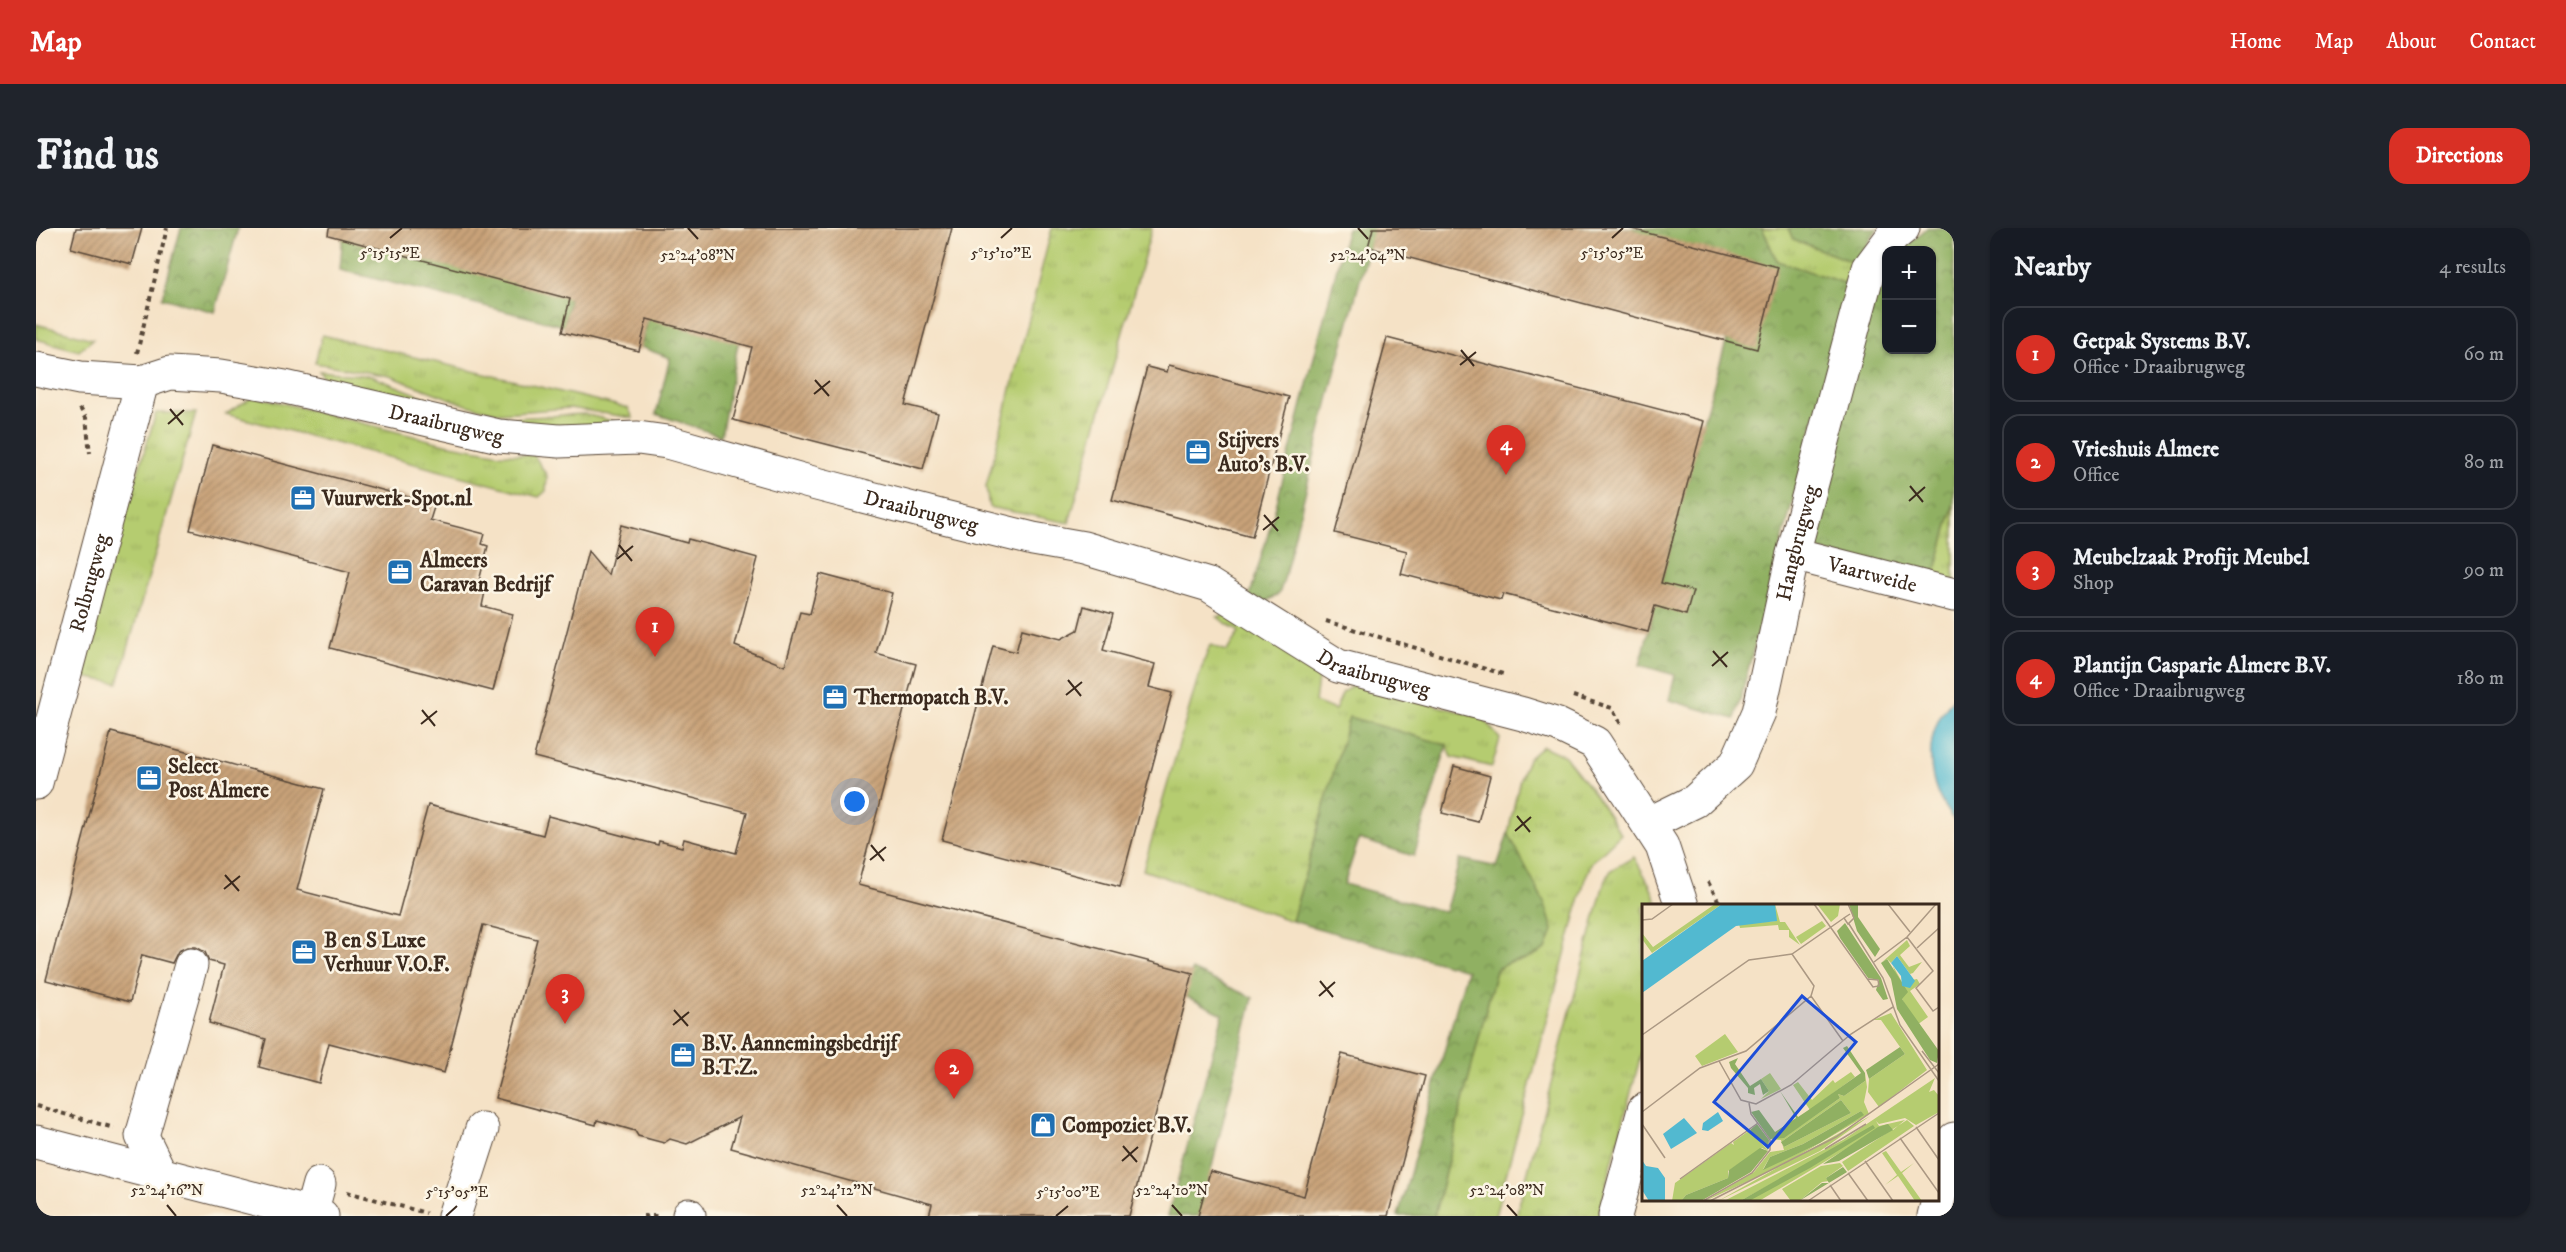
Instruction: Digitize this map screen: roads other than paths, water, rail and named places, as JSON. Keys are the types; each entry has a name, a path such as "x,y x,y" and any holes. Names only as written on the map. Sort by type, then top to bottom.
{"street":[{"name":"Hangbrugweg","path":"1650,827 1656,820 1695,801 1736,764 1759,711 1793,554 1869,268 1893,236 1903,228"},
{"name":"Draaibrugweg","path":"36,369 80,378 139,368 170,373 221,376 285,387 499,436 559,441 638,438 667,442 809,482 1033,539 1084,548 1186,578 1219,590 1338,666 1523,714 1558,725 1595,743 1662,846 1681,904"},
{"name":"Rolbrugweg","path":"36,783 139,368"},
{"name":"Vaartweide","path":"1793,554 1954,595"},
{"path":"160,1173 142,1136 191,964"},
{"path":"1615,1216 1642,1117"},
{"path":"454,1216 482,1129"},
{"path":"1939,1197 1954,1139"},
{"path":"36,1142 160,1173 317,1204"},
{"path":"1934,1216 1938,1201"}],"water":[{"path":"1954,698 1954,820 1937,791 1931,759 1936,726"}],"place":[{"name":"Stijvers Auto's B.V.","path":"1198,452"},
{"name":"Plantijn Casparie Almere B.V.","path":"1506,475"},
{"name":"Vuurwerk-Spot.nl","path":"303,498"},
{"name":"Almeers Caravan Bedrijf","path":"400,572"},
{"name":"Getpak Systems B.V.","path":"655,657"},
{"name":"Thermopatch B.V.","path":"835,697"},
{"name":"Select Post Almere","path":"149,778"},
{"name":"B en S Luxe Verhuur V.O.F.","path":"304,952"},
{"name":"Meubelzaak Profijt Meubel","path":"565,1024"},
{"name":"B.V. Aannemingsbedrijf B.T.Z.","path":"683,1055"},
{"name":"Vrieshuis Almere","path":"954,1099"},
{"name":"Compoziet B.V.","path":"1043,1125"}]}
